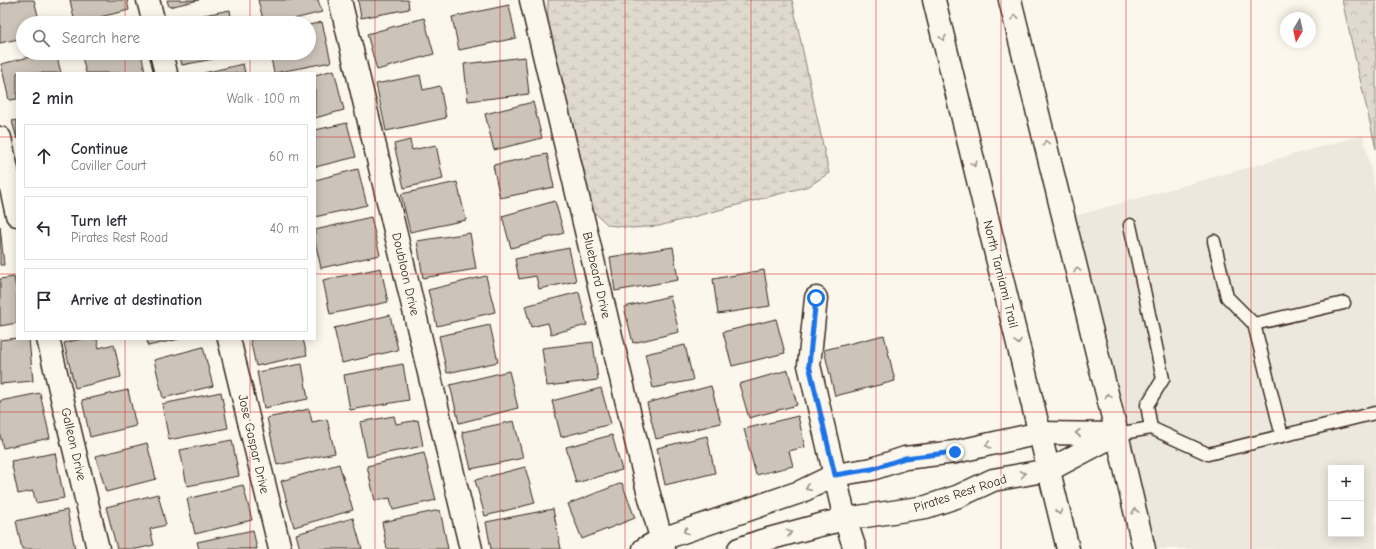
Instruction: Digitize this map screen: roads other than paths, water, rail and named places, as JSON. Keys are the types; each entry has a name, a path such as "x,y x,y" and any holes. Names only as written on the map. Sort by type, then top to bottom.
{"street":[{"path":"148,0 152,16"},
{"name":"Doubloon Drive","path":"340,0 471,549"},
{"name":"Bluebeard Drive","path":"531,0 647,487 657,546"},
{"name":"North Tamiami Trail","path":"934,0 1068,549"},
{"path":"1010,0 1144,549"},
{"path":"163,60 166,72"},
{"path":"0,138 5,191 16,213"},
{"path":"816,298 809,365 845,519 855,549"},
{"name":"Galleon Drive","path":"48,340 98,549"},
{"name":"Jose Gaspar Drive","path":"229,340 280,549"},
{"path":"657,546 800,492 835,475 872,469 905,458 955,452 1040,433 1117,434"},
{"name":"Pirates Rest Road","path":"739,549 761,541 845,519 926,507 959,496 993,480 1049,470 1117,434"}],"lane":[{"path":"1130,225 1163,380 1147,405 1151,428"},
{"path":"1214,241 1227,297 1254,324 1282,436"},
{"path":"1254,324 1344,303"},
{"path":"1117,434 1151,428 1208,454 1375,413"}]}
